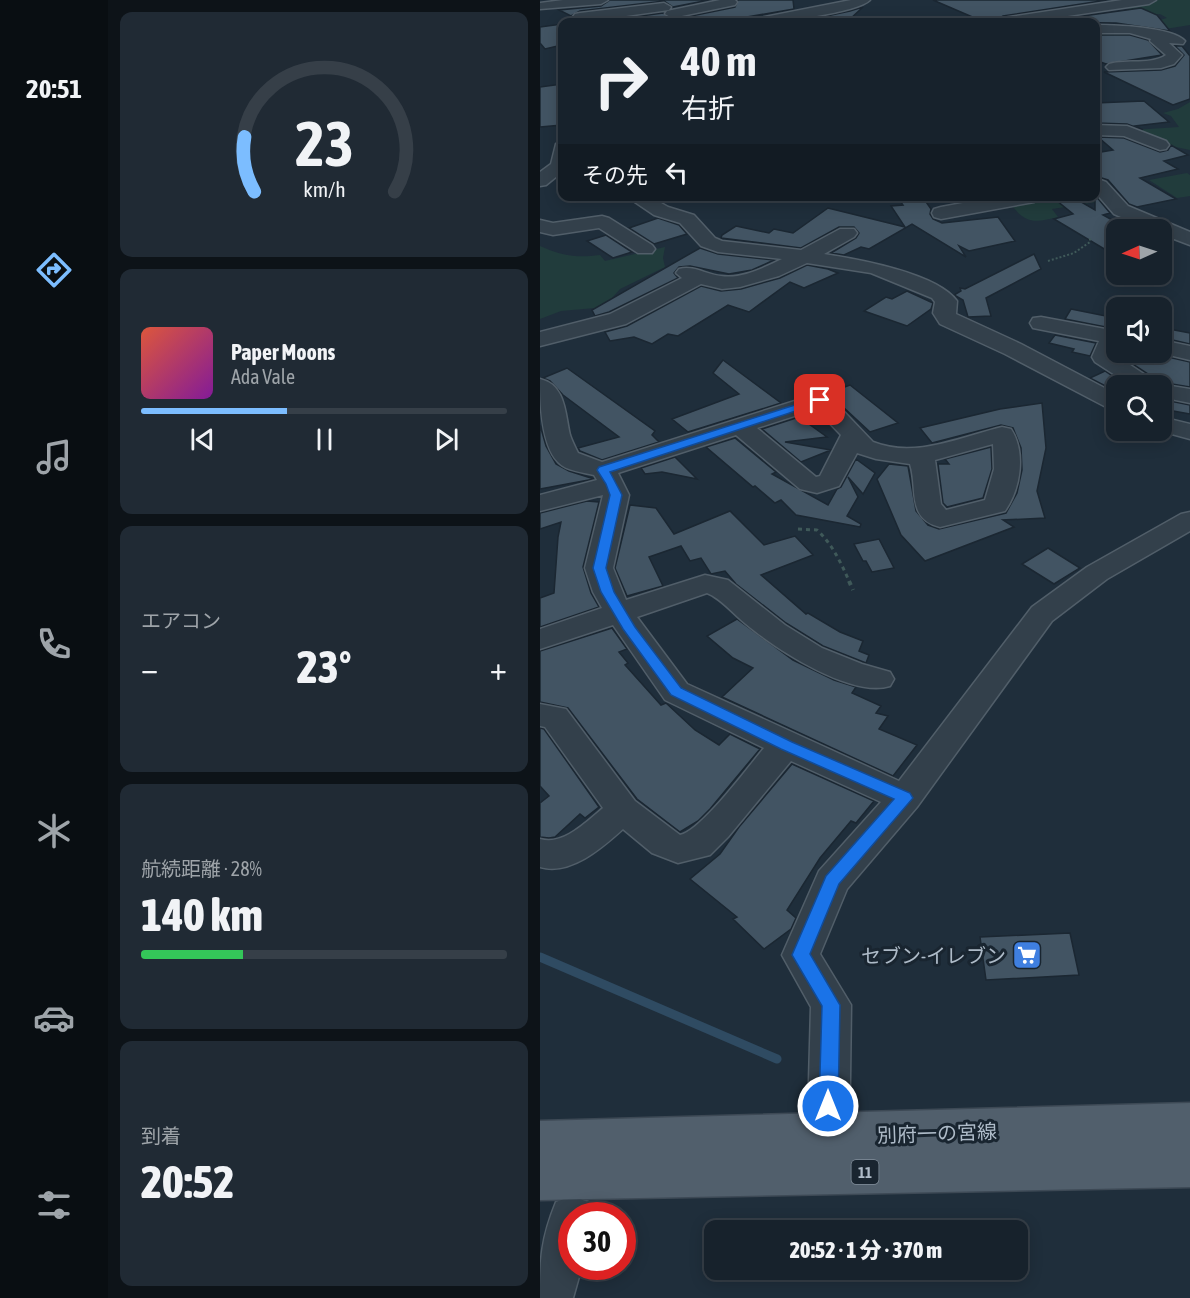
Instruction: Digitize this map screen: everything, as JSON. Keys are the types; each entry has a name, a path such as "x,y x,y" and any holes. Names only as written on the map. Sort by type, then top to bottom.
{"main road":[{"name":"別府一の宮線","path":"565,1197 828,1154 1190,1125"},
{"name":"別府一の宮線","path":"540,1143 1190,1164"}],"street":[{"path":"544,6 601,0"},
{"path":"579,18 660,5 730,2 726,0"},
{"path":"781,18 854,4 862,0"},
{"path":"1081,0 1096,9"},
{"path":"1054,18 1125,2 1149,0"},
{"path":"1034,2 1044,18"},
{"path":"1100,29 1130,28 1190,43"},
{"path":"1114,67 1127,64 1149,66 1171,60 1175,55 1174,52 1157,41 1170,39"},
{"path":"1100,130 1127,131 1160,145"},
{"path":"1100,187 1106,191 1112,204 1121,210 1190,239"},
{"path":"644,201 661,211 687,219 708,242 718,246 876,268 939,294 946,301 944,313 948,319 1013,349 1106,398"},
{"path":"941,213 1007,201"},
{"path":"540,226 553,229 602,222 645,249"},
{"path":"540,339 618,319 693,275 711,281 737,282 806,257 847,233"},
{"path":"1041,323 1106,336"},
{"path":"1172,349 1190,353"},
{"path":"1113,363 1132,375"},
{"path":"1172,392 1190,396"},
{"path":"544,397 549,434 567,457 608,477 616,495 599,568 608,592 620,612 676,692 786,745 905,798"},
{"path":"540,503 740,426 820,400 864,447 876,452 918,458"},
{"path":"740,426 809,484 817,485 830,481 854,434"},
{"path":"1172,427 1190,432"},
{"path":"828,1154 831,1005 801,955 832,881 905,798 1042,614 1097,573 1190,520"},
{"path":"540,639 705,584 712,584 718,586 778,637 806,653 851,673 879,679"},
{"path":"540,715 555,717 623,810 664,843 678,849 698,845 716,828 786,745"},
{"path":"540,854 554,857 566,853 623,810"},
{"path":"550,1298 565,1197"}],"path":[{"path":"1048,261 1074,253 1090,243 1090,238"},
{"path":"798,529 817,530 824,535 835,552 853,590"}],"green space":[{"path":"1158,0 1190,0 1190,25 1159,30 1148,23 1167,18 1160,14 1146,16 1123,6"},
{"path":"1190,102 1190,150 1166,145 1133,130 1179,127 1171,116 1163,113 1178,109"},
{"path":"1187,173 1190,175 1190,196 1177,198 1149,180"},
{"path":"1100,196 1103,201 1052,209 1058,217 1038,221 1022,216 1012,205 1014,203 1100,201"},
{"path":"540,246 570,255 600,255 605,261 665,247 663,258 665,267 620,289 612,298 595,308 561,311 540,319"}],"building":[{"path":"610,0 709,0 673,7 664,1 580,11 571,16 559,10 601,6"},
{"path":"738,0 793,0 794,9 741,18 682,18 735,7"},
{"path":"933,0 1107,0 1000,18 975,18"},
{"path":"863,7 851,18 822,17"},
{"path":"1141,8 1157,15 1170,31 1100,23 1100,18 1068,18"},
{"path":"663,13 669,18 626,18"},
{"path":"558,25 558,46 545,49 540,43 540,27"},
{"path":"1100,35 1130,35 1148,40 1162,55 1106,64 1100,62"},
{"path":"1175,46 1182,46 1190,56 1190,99 1173,105 1104,72 1161,70 1175,66 1184,55"},
{"path":"558,85 558,125 540,127 540,87"},
{"path":"1144,101 1169,122 1135,126 1143,130 1127,124 1100,123 1100,103"},
{"path":"1100,137 1124,138 1160,152 1168,150 1171,145 1188,155 1164,161 1178,169 1140,178 1176,199 1137,207 1129,204 1108,180 1100,178 1100,152 1113,150"},
{"path":"900,201 925,201 931,209 930,214 933,219 942,223 998,217 1015,241 969,251 959,246 966,257 912,224 869,249 861,247 844,255 831,253 856,238 859,233 854,227 839,227 801,248 721,238 736,226 769,233 774,229 793,233 828,208 905,227 891,206 903,205"},
{"path":"1057,201 1080,201 1095,210 1095,201 1100,201 1110,213 1103,215 1110,219 1106,219 1106,250 1054,219 1073,214"},
{"path":"658,218 679,225 687,234 654,244 629,228"},
{"path":"606,235 632,252 613,258 587,241"},
{"path":"700,248 718,254 774,260 752,270 729,274 690,266 679,267 674,273 678,278 609,312 595,316 592,310"},
{"path":"1034,254 1041,269 986,298 991,316 968,317 963,300 954,295 961,291 960,288 965,289"},
{"path":"807,265 838,273 804,288 790,282 749,312 728,305 678,336 668,334 652,344 634,337 610,341 605,332 627,326 701,286 721,291 741,289 780,278"},
{"path":"907,291 933,303 931,309 907,326 864,311 886,297 892,299"},
{"path":"1071,309 1106,316 1106,327 1065,319"},
{"path":"1172,330 1190,333 1190,344 1172,340"},
{"path":"1055,335 1096,343 1090,356 1072,352 1074,349 1049,343"},
{"path":"1172,358 1190,362 1190,387 1172,384 1172,375 1149,375 1131,363 1172,363"},
{"path":"723,360 781,403 688,432 672,419 739,394 713,373"},
{"path":"567,368 655,431 652,435 659,442 602,460 580,451 578,448 619,437 563,395 550,381 543,378"},
{"path":"1105,371 1111,375 1106,375 1106,386 1090,378"},
{"path":"850,385 898,423 870,432 828,393"},
{"path":"1172,401 1190,405 1190,414 1172,411"},
{"path":"1042,403 1046,448 1037,491 1045,518 1003,520 1014,527 925,561 901,535 877,479 889,464 908,466 916,511 928,525 939,529 1006,513 1017,493 1022,470 1021,448 1013,428 1001,425 932,443 920,428 1000,409"},
{"path":"799,417 827,437 785,442 831,450 801,462 762,429"},
{"path":"540,425 546,446 556,464 594,479 540,489"},
{"path":"735,438 776,472 772,474 828,505 856,459 875,473 863,494 848,477 858,497 847,516 861,524 860,527 796,515 781,500 775,503 755,486 753,487 706,447"},
{"path":"991,447 992,469 983,498 947,507 943,503 938,464 949,464 945,459"},
{"path":"675,457 697,479 662,472 645,474 641,468"},
{"path":"587,501 599,502 583,567 591,593 599,607 540,627 540,598 554,593 561,522 540,529 540,513"},
{"path":"630,505 656,508 674,534 730,511 764,545 795,536 813,555 761,575 806,614 863,641 859,651 869,655 866,663 823,646 786,623 736,584 725,571 711,574 701,558 690,561 681,546 649,557 663,586 627,596 615,568"},
{"path":"879,539 894,568 872,572 854,544"},
{"path":"1048,548 1080,568 1054,584 1022,564"},
{"path":"737,619 793,660 834,680 856,687 852,693 881,706 876,713 888,716 879,729 917,745 893,776 722,697 753,668 733,658 707,636"},
{"path":"612,628 627,649 619,652 628,663 625,665 661,705 666,703 695,730 719,745 730,734 760,749 710,809 698,821 680,832 637,799 568,708 540,702 540,651"},
{"path":"540,728 544,729 599,807 585,818 580,814 555,837 549,838 540,837 540,803 549,796 540,786"},
{"path":"792,764 874,801 856,823 851,821 820,858 787,910 796,918 791,929 764,949 733,919 737,917 690,879 720,854 739,827"},
{"path":"1070,933 1079,975 986,980 980,937"}],"waterway":[{"path":"540,957 777,1059"}],"place":[{"name":"セブン-イレブン","path":"1027,955"}],"route":[{"path":"820,400 603,470 616,495 599,568 608,592 630,629 676,692 786,745 905,798 832,881 801,955 831,1005 828,1106"}]}
